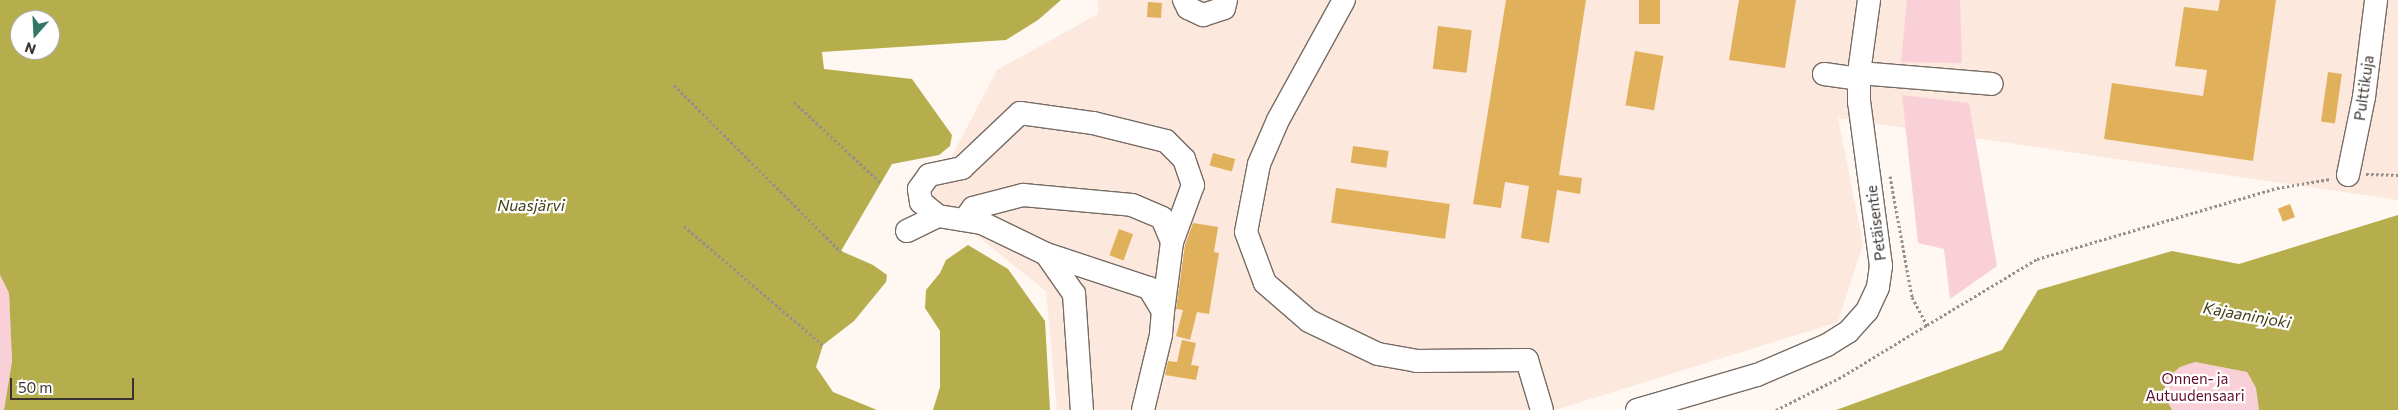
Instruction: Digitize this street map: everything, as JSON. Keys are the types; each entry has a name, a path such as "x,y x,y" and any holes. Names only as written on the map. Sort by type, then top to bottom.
{"street":[{"path":"1184,0 1188,8 1202,15 1224,8 1226,0"},
{"path":"1344,0 1278,120 1259,164 1246,232 1265,283 1309,322 1378,354 1416,361 1527,360 1542,410"},
{"name":"Petäisentie","path":"1637,410 1757,375 1819,349 1848,332 1867,311 1878,287 1881,266 1859,102 1859,76 1869,0"},
{"name":"Pulttikuja","path":"2348,175 2364,97 2376,0"},
{"path":"1824,74 1992,84"},
{"path":"1143,410 1161,335 1172,242 1192,185 1184,159 1166,141 1093,123 1020,113 962,168 929,175 919,189 921,202 938,216 982,223 1046,254 1149,288 1163,311"},
{"path":"964,220 973,208 1023,195 1080,199 1132,205 1162,218 1172,242"},
{"path":"907,231 938,216"},
{"path":"1046,254 1074,294 1082,410"}],"path":[{"path":"674,85 841,252"},
{"path":"794,102 881,183"},
{"path":"1890,173 1912,297 1927,325"},
{"path":"1776,410 1843,376 2037,259 2277,188 2348,175 2398,175"},
{"path":"684,226 823,345"}],"shaded area":[{"path":"1098,0 2398,0 2398,200 1838,118 1863,244 1838,322 1555,410 1057,410 1046,291 930,198 997,70 1098,14"}],"green space":[{"path":"1907,0 1960,0 1962,63 1901,62"},
{"path":"1902,95 1969,103 1997,266 1950,299 1944,249 1918,243"},
{"path":"0,275 9,293 12,361 4,410 0,410"},
{"name":"Onnen- ja Autuudensaari","path":"2195,362 2247,372 2256,388 2259,410 2172,410 2164,395 2166,379 2180,367"}],"water":[{"name":"Nuasjärvi","path":"0,0 1061,0 1038,20 1006,40 822,52 824,69 912,79 952,135 950,146 939,155 892,164 841,251 873,265 887,275 886,282 854,321 823,345 816,367 833,392 877,410 4,410 12,361 9,293 0,275"},
{"name":"Kajaaninjoki","path":"2398,215 2398,410 2259,410 2256,388 2247,372 2195,362 2180,367 2166,379 2164,395 2172,410 1836,410 2002,350 2038,290 2172,251 2239,264"},
{"path":"968,245 1008,269 1045,321 1050,410 933,410 940,387 940,331 925,308 926,290 940,273 946,260"}],"building":[{"path":"1506,0 1586,0 1559,175 1582,178 1580,194 1557,190 1549,243 1521,238 1529,186 1505,182 1501,208 1473,204"},
{"path":"1639,0 1660,0 1660,24 1639,24"},
{"path":"1739,0 1796,0 1785,68 1729,60"},
{"path":"2220,0 2276,0 2253,161 2104,139 2112,83 2203,96 2207,70 2175,66 2184,7 2218,11"},
{"path":"1148,2 1162,3 1161,18 1147,17"},
{"path":"1438,26 1472,30 1467,73 1433,69"},
{"path":"1635,51 1664,56 1654,110 1625,105"},
{"path":"2328,72 2342,74 2335,123 2321,122"},
{"path":"1353,146 1389,151 1386,168 1351,163"},
{"path":"1213,153 1235,159 1232,172 1210,166"},
{"path":"1336,188 1450,204 1445,239 1331,223"},
{"path":"2290,204 2295,217 2283,222 2278,209"},
{"path":"1193,223 1218,227 1214,252 1219,253 1209,314 1197,312 1190,340 1176,336 1183,310 1176,309 1185,245"},
{"path":"1119,229 1133,234 1124,260 1109,255"},
{"path":"1182,340 1196,343 1191,365 1199,366 1196,380 1165,375 1168,361 1177,362"}]}
